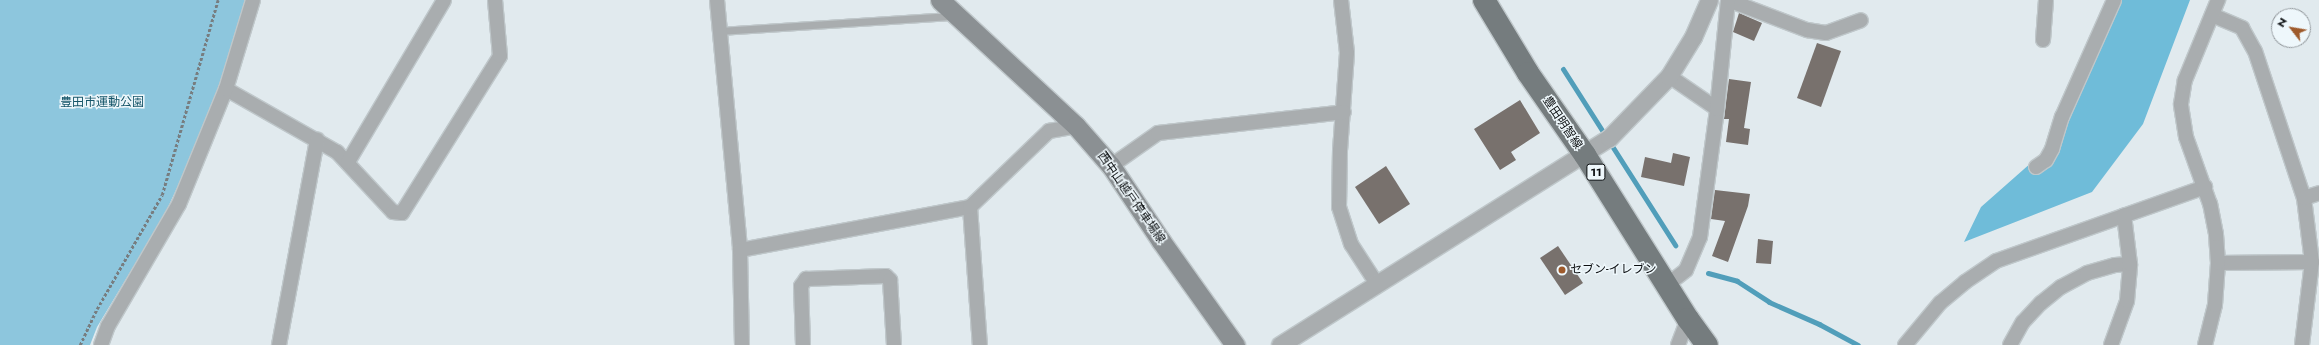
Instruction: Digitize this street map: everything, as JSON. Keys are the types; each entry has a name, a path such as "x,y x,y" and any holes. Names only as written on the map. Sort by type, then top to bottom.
{"main road":[{"name":"西中山越戸停車場線","path":"940,0 1076,126 1111,166 1161,241 1235,345"},
{"name":"豊田明智線","path":"1484,0 1528,73 1585,155 1688,319 1707,345"}],"street":[{"path":"101,345 108,326 179,204 226,89 253,0"},
{"path":"348,162 444,0"},
{"path":"226,89 317,139 348,162 393,212 402,213 500,56 495,0"},
{"path":"717,0 740,250 742,345"},
{"path":"1340,0 1347,53 1339,207 1351,244 1377,284"},
{"path":"1280,345 1585,155 1609,138 1669,76 1693,37 1709,0"},
{"path":"1667,285 1686,270 1700,237 1717,109 1728,0 1807,30 1826,33 1861,20"},
{"path":"2043,40 2046,0"},
{"path":"2036,167 2046,160 2052,149 2062,117 2114,0"},
{"path":"2205,345 2215,304 2218,263 2216,234 2205,187 2186,137 2181,104 2185,80 2218,0"},
{"path":"2212,14 2242,28 2255,51 2304,198 2312,262 2302,345"},
{"path":"1669,76 1717,109"},
{"path":"1111,166 1158,133 1344,112"},
{"path":"740,250 970,207 1049,131 1076,126"},
{"path":"279,345 317,139"},
{"path":"1905,345 1940,303 1965,282 1996,261 2205,187"},
{"path":"2304,198 2319,193"},
{"path":"970,207 980,345"},
{"path":"2111,345 2127,301 2130,264 2124,215"},
{"path":"2218,263 2312,262"},
{"path":"2010,345 2023,322 2041,302 2061,286 2088,273 2115,265 2130,264"},
{"path":"803,345 801,286 806,279 886,276 890,280 894,345"},
{"path":"1678,345 1688,319"}],"lane":[{"path":"719,31 958,16"}],"path":[{"path":"80,345 97,309 162,195 218,0"}],"green space":[{"name":"豊田市運動公園","path":"0,0 247,0 220,94 164,216 97,327 90,345 0,345"}],"shaded area":[{"path":"2121,0 2190,0 2143,124 2092,192 1964,242 1981,207 2057,140"}],"building":[{"path":"1739,13 1762,23 1754,41 1733,32"},
{"path":"1817,43 1841,51 1821,107 1797,98"},
{"path":"1729,79 1751,82 1744,128 1750,129 1748,145 1726,142 1729,119 1724,119"},
{"path":"1520,100 1540,133 1511,152 1516,160 1500,170 1474,129"},
{"path":"1673,153 1690,157 1684,186 1641,177 1645,157 1671,163"},
{"path":"1386,166 1410,204 1379,224 1355,187"},
{"path":"1715,190 1750,194 1748,206 1728,262 1712,256 1725,221 1711,219"},
{"path":"1758,239 1773,241 1771,264 1756,263"},
{"name":"セブン-イレブン","path":"1558,246 1583,283 1565,295 1540,258"}],"waterway":[{"path":"1563,69 1675,245"},
{"path":"1708,273 1737,281 1769,302 1819,324 1858,345"}],"place":[{"name":"セブン-イレブン","path":"1562,270"}]}
